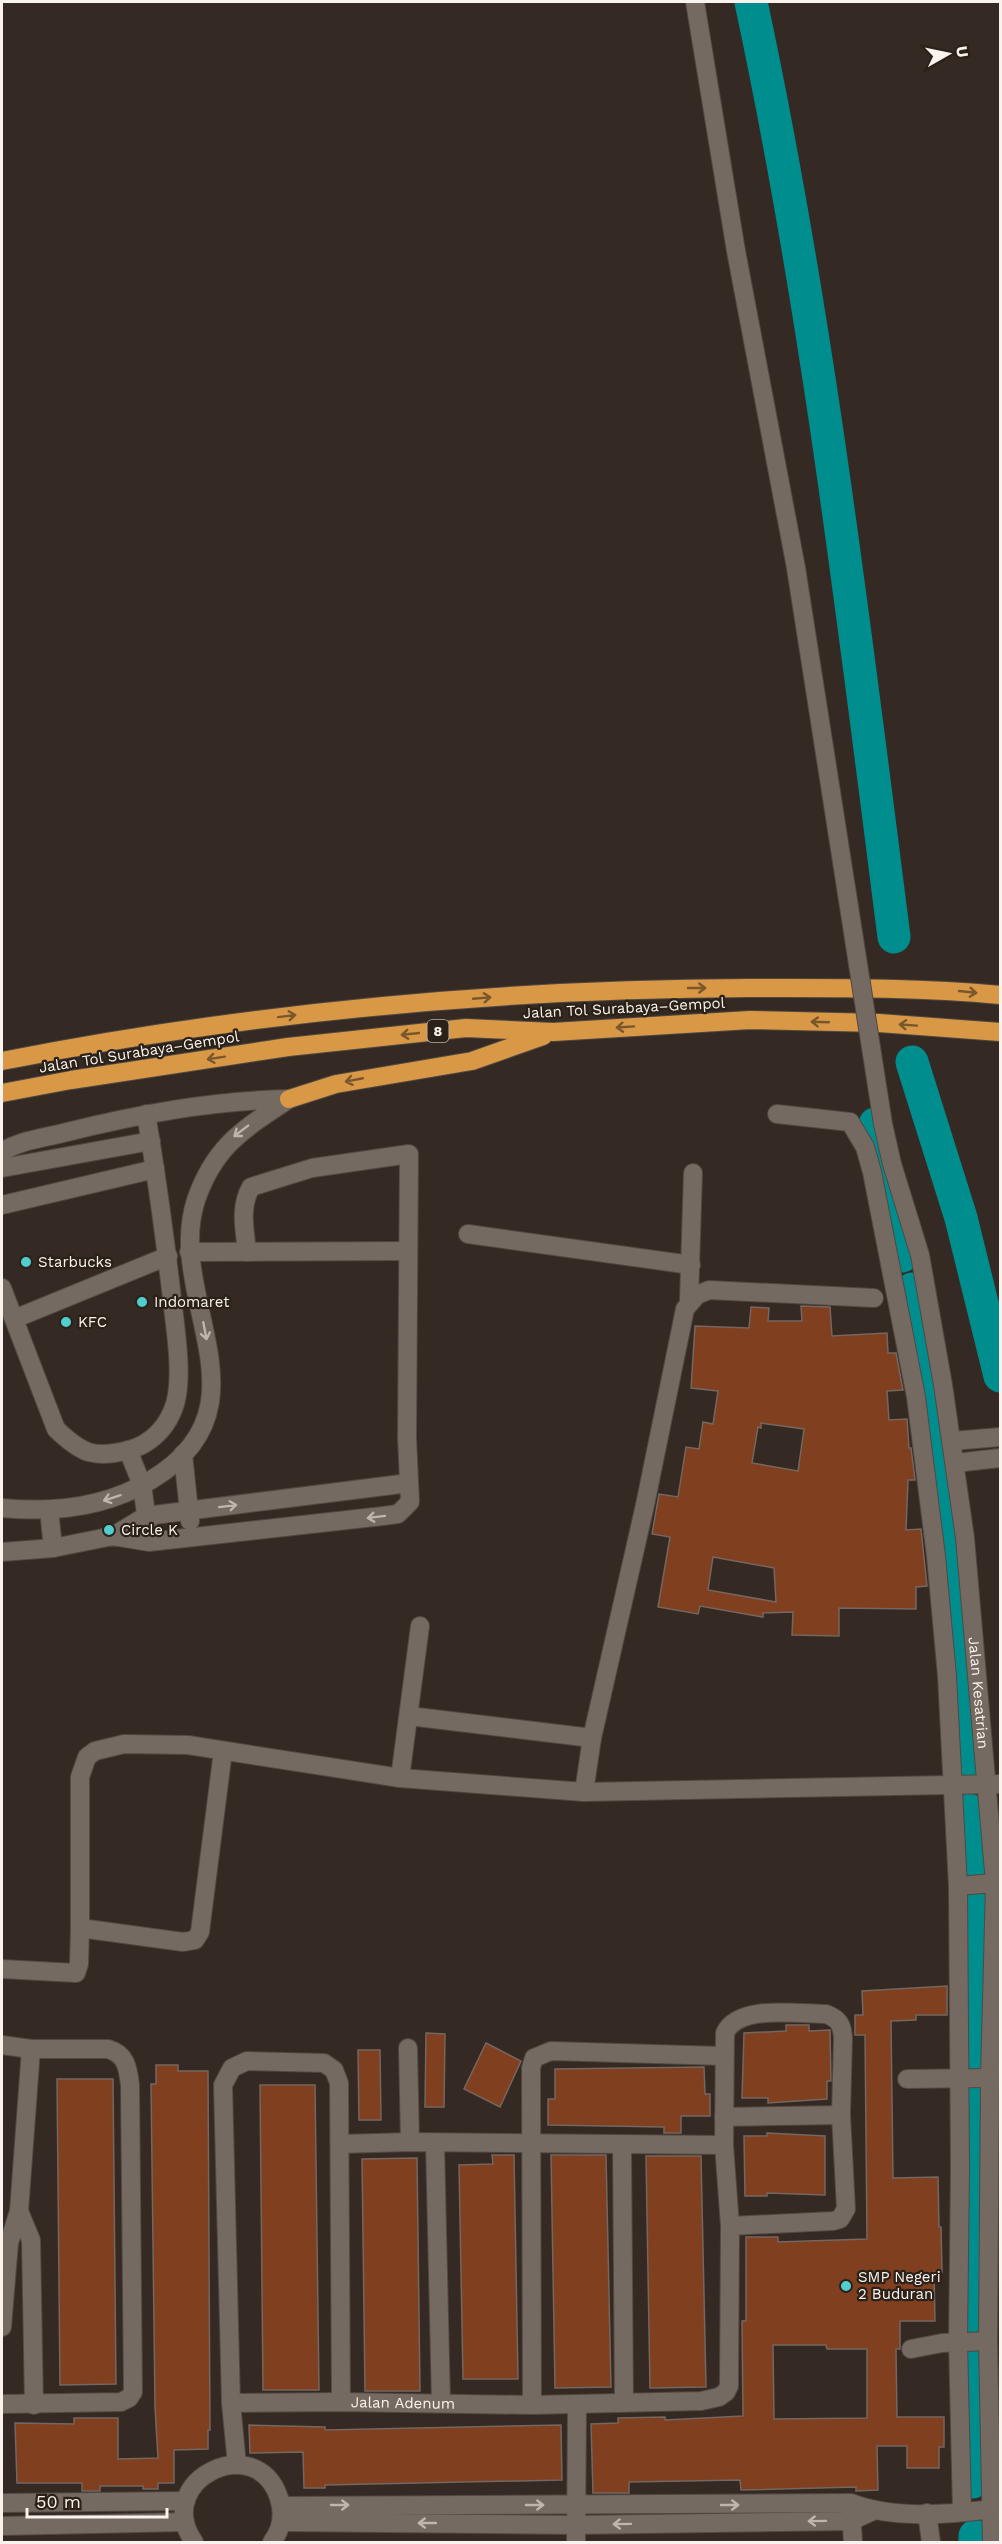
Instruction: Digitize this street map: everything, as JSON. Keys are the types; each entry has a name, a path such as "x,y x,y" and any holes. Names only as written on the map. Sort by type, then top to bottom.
{"highway":[{"name":"Jalan Tol Surabaya–Gempol","path":"2,1061 64,1049 290,1015 535,993 644,988 877,987 1000,995"},
{"name":"Jalan Tol Surabaya–Gempol","path":"2,1094 71,1080 288,1047 466,1028 553,1032 750,1020 879,1023 1000,1032"},
{"path":"289,1099 356,1080 472,1061 553,1032"}],"street":[{"name":"Jalan Kesatrian","path":"694,2 736,251 796,568 882,1114 892,1164 920,1255 943,1390 942,1434 958,1462 960,1674 975,1784 971,2079 973,2341 996,2488 974,2511 992,2542"},
{"path":"2,1152 24,1143 146,1114 214,1102 289,1099"},
{"path":"2,1508 74,1509 118,1496 142,1485 190,1448 208,1412 212,1383 199,1296 189,1252 196,1200 217,1158 235,1135 289,1099"},
{"path":"2,1288 56,1429 74,1446 92,1455 128,1450 140,1447 158,1434 173,1411 178,1375 168,1256 146,1114"},
{"path":"282,2514 575,2534 851,2512 974,2511 973,2341 960,2169 971,2079 975,1784 960,1674 936,1556 942,1434 918,1397 898,1314 895,1282 872,1172 856,1130 850,1122 839,1119 777,1114"},
{"path":"2,1168 151,1141"},
{"path":"113,1536 149,1542 348,1520 404,1511 410,1502 406,1426 409,1154 312,1168 251,1187 245,1197 243,1213 247,1252"},
{"path":"2,1205 155,1169"},
{"path":"584,1792 592,1738 645,1504 685,1309 689,1300 693,1173"},
{"path":"468,1234 691,1265"},
{"path":"189,1252 407,1251"},
{"path":"14,1319 168,1256"},
{"path":"874,1298 895,1282"},
{"path":"689,1300 709,1290 874,1298 898,1314"},
{"path":"172,1299 199,1296"},
{"path":"918,1397 943,1390"},
{"path":"942,1434 1000,1437"},
{"path":"128,1450 142,1485 149,1542"},
{"path":"183,1454 192,1537"},
{"path":"958,1462 1000,1458"},
{"path":"2,1552 53,1548 113,1536 146,1516 409,1483"},
{"path":"343,1491 348,1520"},
{"path":"283,1499 286,1527"},
{"path":"50,1510 53,1548"},
{"path":"400,1778 420,1626"},
{"path":"409,1716 592,1738"},
{"path":"2,1969 76,1973 79,1964 80,1928 80,1777 87,1757 95,1751 124,1744 188,1745 400,1778 584,1792 975,1784"},
{"path":"80,1928 183,1942 195,1940 200,1932 222,1751"},
{"path":"769,2013 826,2014 836,2018 842,2026 843,2038 841,2115 846,2209 840,2219 730,2226 724,2145 723,2056 725,2033 738,2018 769,2013"},
{"path":"2,2045 32,2049 108,2049 120,2054 126,2061 130,2085 133,2392 129,2398 121,2402 2,2404"},
{"path":"408,2048 410,2142"},
{"path":"2,2327 9,2243 19,2211 32,2049"},
{"path":"532,2405 531,2068 534,2058 551,2051 723,2056"},
{"path":"237,2465 231,2403 223,2085 232,2068 247,2061 324,2063 330,2065 339,2083 341,2402"},
{"path":"907,2079 971,2079"},
{"path":"724,2117 841,2115"},
{"path":"340,2144 410,2142 622,2146 724,2145"},
{"path":"435,2143 441,2403"},
{"path":"622,2146 624,2402"},
{"path":"19,2211 31,2240 34,2405"},
{"name":"Jalan Adenum","path":"231,2403 532,2405 712,2400 726,2392 729,2386 730,2226"},
{"path":"912,2349 973,2341"},
{"path":"575,2534 577,2404"},
{"path":"194,2542 185,2522 186,2501 193,2486 205,2474 220,2466 237,2465 254,2469 277,2491 282,2514 272,2542"},
{"path":"2,2503 186,2501"},
{"path":"282,2514 575,2505 851,2512"},
{"path":"851,2512 853,2542"},
{"path":"927,2513 931,2542"},
{"path":"2,2526 185,2522"}],"building":[{"path":"801,1306 830,1307 832,1336 887,1333 888,1353 896,1353 903,1390 887,1391 889,1420 907,1419 915,1480 908,1480 906,1530 921,1529 927,1586 916,1587 916,1609 839,1608 839,1636 792,1635 793,1612 763,1613 763,1617 700,1606 698,1614 658,1607 670,1537 652,1534 659,1494 678,1497 686,1447 699,1449 703,1422 713,1424 718,1391 691,1388 695,1326 749,1328 751,1307 769,1308 768,1321 802,1321","holes":["761,1423 804,1429 798,1471 752,1463 758,1427 761,1428","713,1557 774,1568 776,1602 708,1590"]},
{"path":"947,1986 947,2015 916,2015 916,2020 891,2021 893,2178 938,2177 942,2272 934,2272 935,2321 900,2321 900,2349 896,2349 897,2417 944,2417 944,2447 939,2447 939,2468 907,2468 907,2446 877,2446 878,2490 856,2491 856,2487 741,2490 740,2480 629,2482 629,2493 593,2493 591,2424 618,2423 618,2418 665,2417 665,2420 743,2416 742,2321 746,2321 746,2237 778,2237 778,2242 867,2239 865,2035 855,2035 855,2015 863,2015 862,1991","holes":["773,2345 826,2345 827,2349 867,2349 867,2418 774,2419"]},
{"path":"786,2025 809,2025 809,2031 830,2030 831,2081 827,2081 827,2099 768,2103 768,2098 742,2098 744,2033 786,2031"},
{"path":"426,2033 445,2034 444,2107 425,2107"},
{"path":"486,2043 521,2061 500,2107 464,2089"},
{"path":"358,2050 380,2050 381,2120 359,2120"},
{"path":"156,2065 178,2065 178,2071 208,2071 210,2430 208,2430 208,2449 174,2450 174,2483 158,2483 158,2489 143,2489 143,2486 100,2486 100,2491 82,2491 82,2483 17,2483 15,2423 74,2424 74,2418 118,2418 118,2459 158,2458 155,2407 151,2084 156,2084"},
{"path":"704,2067 705,2094 710,2094 710,2116 681,2116 681,2133 664,2133 664,2127 548,2125 548,2099 555,2099 555,2069"},
{"path":"57,2079 113,2079 116,2384 60,2385"},
{"path":"260,2085 315,2085 319,2390 263,2390"},
{"path":"767,2133 825,2136 825,2195 767,2193 767,2196 745,2196 744,2136 767,2136"},
{"path":"492,2155 514,2155 518,2379 463,2379 459,2165 493,2164"},
{"path":"551,2155 606,2155 611,2387 555,2388"},
{"path":"646,2156 701,2156 706,2387 650,2388"},
{"path":"417,2158 420,2391 365,2391 362,2159"},
{"path":"249,2425 325,2427 325,2430 561,2425 562,2480 325,2485 325,2488 304,2488 303,2452 250,2453"}],"waterway":[{"path":"751,2 796,234 815,351 849,585 894,937"},
{"path":"912,1062 961,1218 1000,1376"},
{"path":"875,1124 902,1256"},
{"path":"912,1289 938,1454 958,1661 965,1763"},
{"path":"969,1810 974,2314 973,2482"},
{"path":"975,2536 975,2542"}],"place":[{"name":"Starbucks","path":"26,1262"},
{"name":"Indomaret","path":"142,1302"},
{"name":"KFC","path":"66,1322"},
{"name":"Circle K","path":"109,1530"},
{"name":"SMP Negeri 2 Buduran","path":"846,2286"}]}
